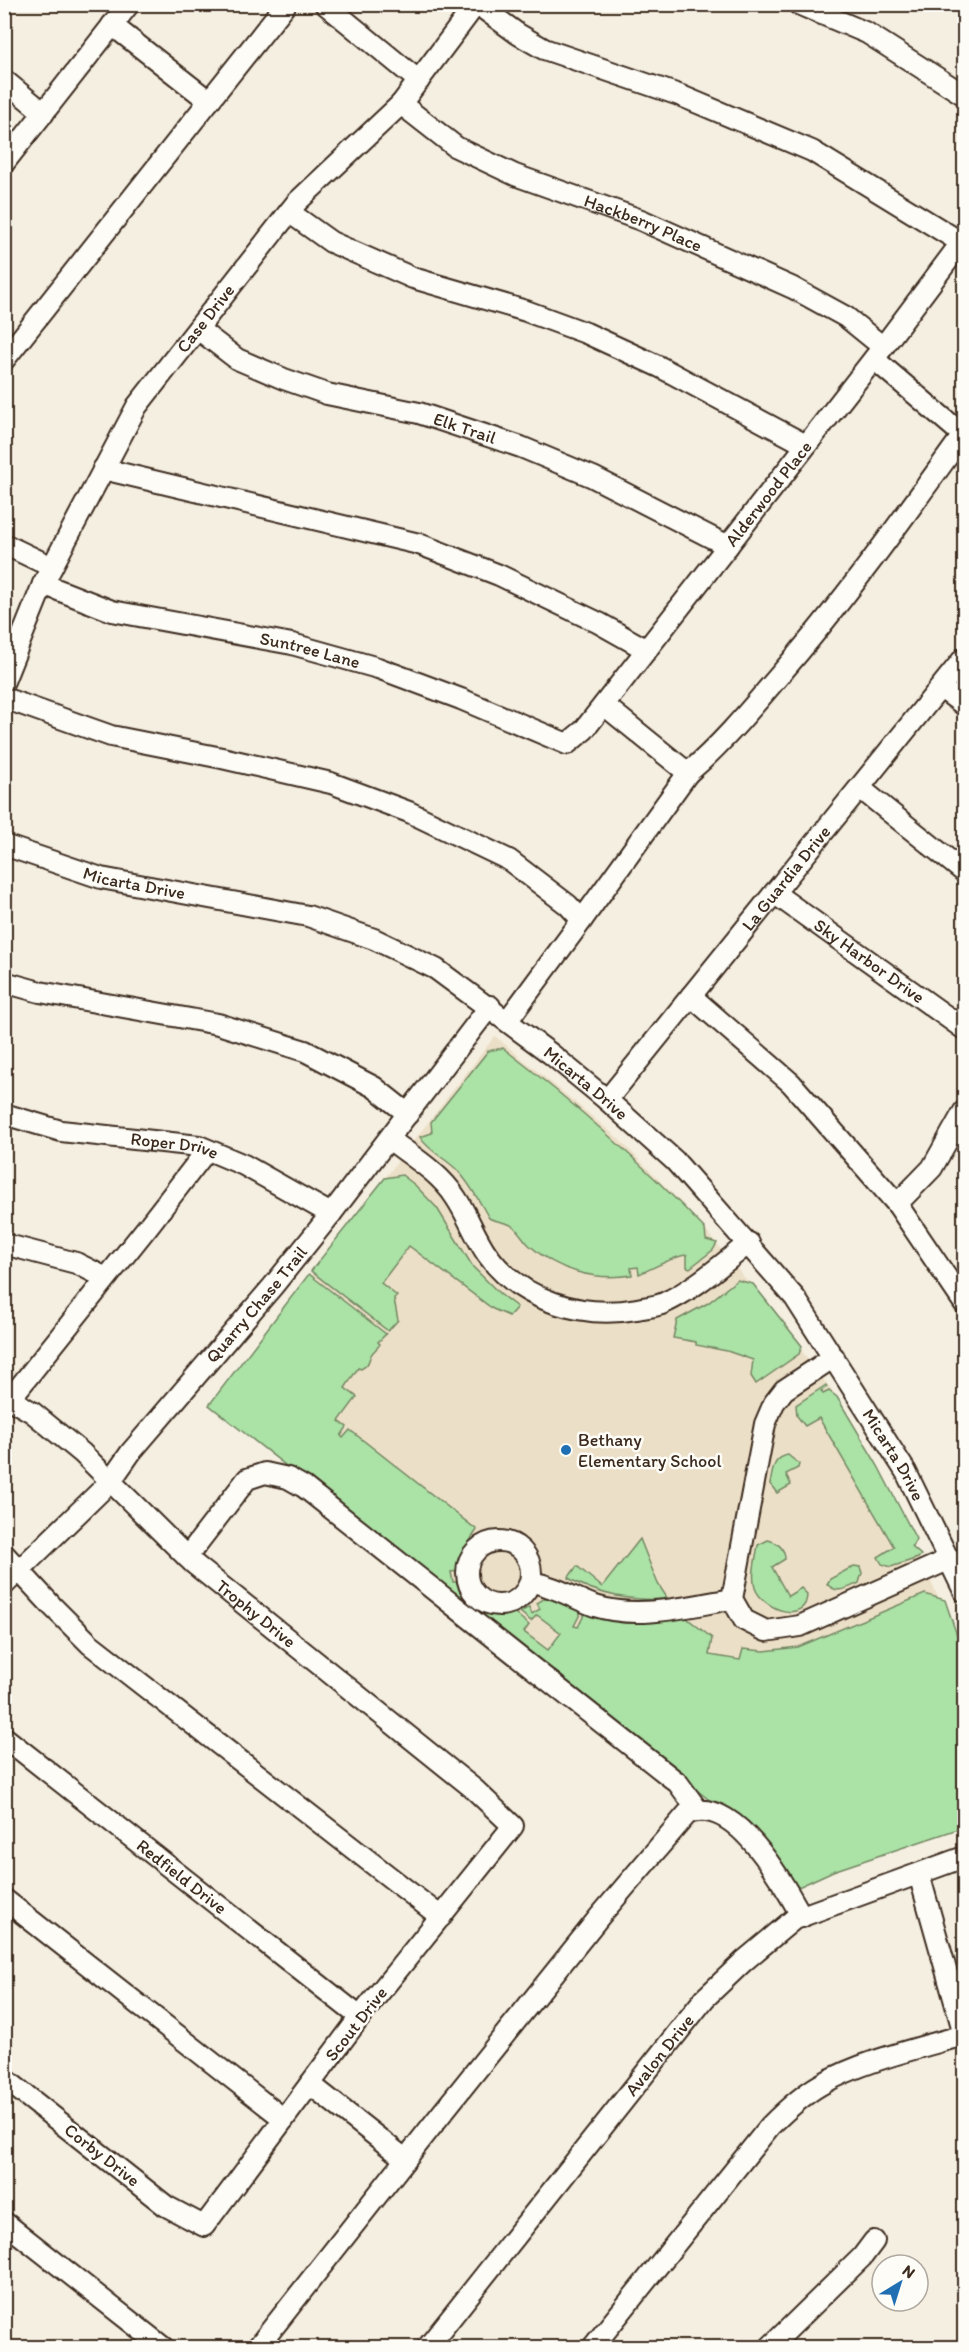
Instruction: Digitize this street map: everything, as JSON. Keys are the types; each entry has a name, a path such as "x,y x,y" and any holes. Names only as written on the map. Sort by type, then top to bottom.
{"street":[{"path":"4,360 286,4"},
{"path":"325,4 419,81"},
{"path":"477,4 518,34 544,49 679,95 812,151 963,241"},
{"name":"Case Drive","path":"4,681 48,575 137,406 297,202 401,104 477,4"},
{"path":"798,4 867,33 964,95"},
{"path":"4,163 120,11 209,101"},
{"path":"4,80 44,113"},
{"name":"Hackberry Place","path":"401,104 456,147 515,175 641,220 794,288 846,317 879,353 964,434"},
{"path":"289,212 331,242 413,278 526,311 586,333 660,367 806,445"},
{"name":"Alderwood Place","path":"567,744 585,730 879,353 963,241"},
{"name":"Elk Trail","path":"198,329 237,359 285,379 327,394 419,413 521,447 593,477 728,546"},
{"path":"508,1020 688,773 718,747 803,648 898,526 964,434"},
{"path":"103,469 419,543 499,575 599,622 647,650"},
{"name":"Suntree Lane","path":"4,544 48,575 112,611 292,644 378,668 461,699 567,744"},
{"name":"La Guardia Drive","path":"607,1100 964,658"},
{"path":"941,688 964,705"},
{"path":"4,698 111,736 331,783 409,812 509,860 568,905 582,920"},
{"path":"604,705 688,773"},
{"path":"860,788 964,872"},
{"name":"Micarta Drive","path":"4,845 101,878 308,916 374,939 436,969 490,1006 607,1100 675,1161 795,1298 906,1472 964,1591"},
{"name":"Sky Harbor Drive","path":"774,893 964,1029"},
{"path":"4,982 40,992 219,1024 305,1051 374,1088 408,1114"},
{"path":"691,996 791,1083 897,1204 964,1303"},
{"name":"Quarry Chase Trail","path":"4,1585 110,1482 131,1452 273,1286 331,1214 490,1006"},
{"path":"897,1204 932,1168 964,1112"},
{"name":"Roper Drive","path":"4,1114 61,1131 198,1146 244,1165 331,1214"},
{"path":"389,1138 438,1176 456,1197 488,1255 510,1278 538,1297 575,1310 620,1312 662,1304 694,1285 749,1243"},
{"path":"7,1397 106,1278 207,1150"},
{"path":"4,1244 76,1263 106,1278"},
{"path":"834,1357 784,1390 774,1402 765,1424 732,1599 744,1620 766,1630 800,1626 950,1559"},
{"name":"Trophy Drive","path":"7,1397 32,1412 82,1453 187,1557 474,1790 513,1826"},
{"path":"187,1557 247,1479 265,1473 288,1478 304,1487 678,1784 697,1809"},
{"path":"4,1554 21,1569 52,1606 90,1644 441,1917"},
{"path":"531,1582 548,1584 595,1606 626,1612 666,1609 732,1599"},
{"name":"Redfield Drive","path":"4,1737 360,2017"},
{"path":"257,2348 311,2282 405,2159 666,1836 687,1814 697,1809 711,1811 735,1826 754,1842 777,1874 802,1917"},
{"name":"Scout Drive","path":"204,2226 360,2017 513,1826"},
{"name":"Avalon Drive","path":"427,2348 705,1998 744,1961 794,1920 964,1857"},
{"path":"592,2348 770,2126 791,2106 819,2085 844,2073 964,2035 919,1874"},
{"path":"4,1899 284,2119"},
{"name":"Corby Drive","path":"4,2078 166,2206 204,2226"},
{"path":"310,2084 405,2159"},
{"path":"4,2222 164,2348"},
{"path":"769,2348 862,2257 874,2241"}],"shaded area":[{"name":"Bethany Elementary School","path":"495,1036 618,1138 693,1215 767,1305 837,1397 890,1495 938,1597 964,1675 755,1836 209,1405"}],"green space":[{"path":"503,1048 633,1157 705,1229 706,1240 717,1243 713,1250 690,1268 687,1267 687,1255 683,1255 639,1274 638,1267 631,1268 632,1275 590,1275 552,1262 529,1245 514,1227 489,1218 463,1176 428,1147 420,1137 432,1133 431,1122 488,1051"},
{"path":"402,1175 437,1208 473,1267 500,1294 517,1307 509,1316 493,1309 409,1246 381,1283 397,1296 394,1299 398,1320 388,1331 311,1271 385,1178"},
{"path":"309,1274 386,1334 378,1342 380,1344 367,1365 361,1369 358,1368 345,1388 357,1397 339,1421 347,1427 341,1436 343,1438 350,1430 477,1530 463,1551 459,1571 451,1572 453,1582 460,1582 469,1598 489,1612 515,1613 529,1625 524,1632 548,1650 561,1633 537,1615 531,1621 520,1612 529,1607 532,1614 540,1609 537,1603 552,1594 583,1608 574,1626 578,1627 587,1609 684,1616 712,1638 709,1655 740,1660 743,1649 764,1651 798,1647 925,1594 945,1600 964,1656 964,1827 833,1871 794,1889 755,1836 482,1621 480,1612 472,1606 470,1608 461,1604 209,1405"},
{"path":"737,1280 753,1284 802,1346 799,1354 756,1384 751,1376 753,1360 727,1351 696,1345 696,1342 673,1338 677,1320 708,1303"},
{"path":"826,1385 827,1387 821,1391 823,1394 829,1391 837,1397 878,1466 916,1539 912,1547 921,1555 918,1558 891,1567 882,1564 878,1557 894,1547 819,1418 805,1426 797,1416 796,1405"},
{"path":"788,1455 799,1464 798,1468 786,1474 791,1485 777,1493 770,1484 773,1470 779,1459"},
{"path":"640,1539 658,1584 668,1599 616,1596 592,1589 568,1578 577,1566 602,1587"},
{"path":"768,1540 777,1544 784,1552 785,1559 772,1567 788,1596 801,1588 807,1594 805,1604 793,1612 775,1608 766,1603 755,1588 754,1572 758,1545"},
{"path":"854,1566 860,1567 862,1573 859,1583 838,1590 827,1584 830,1579"}],"place":[{"name":"Bethany Elementary School","path":"566,1450"}]}
